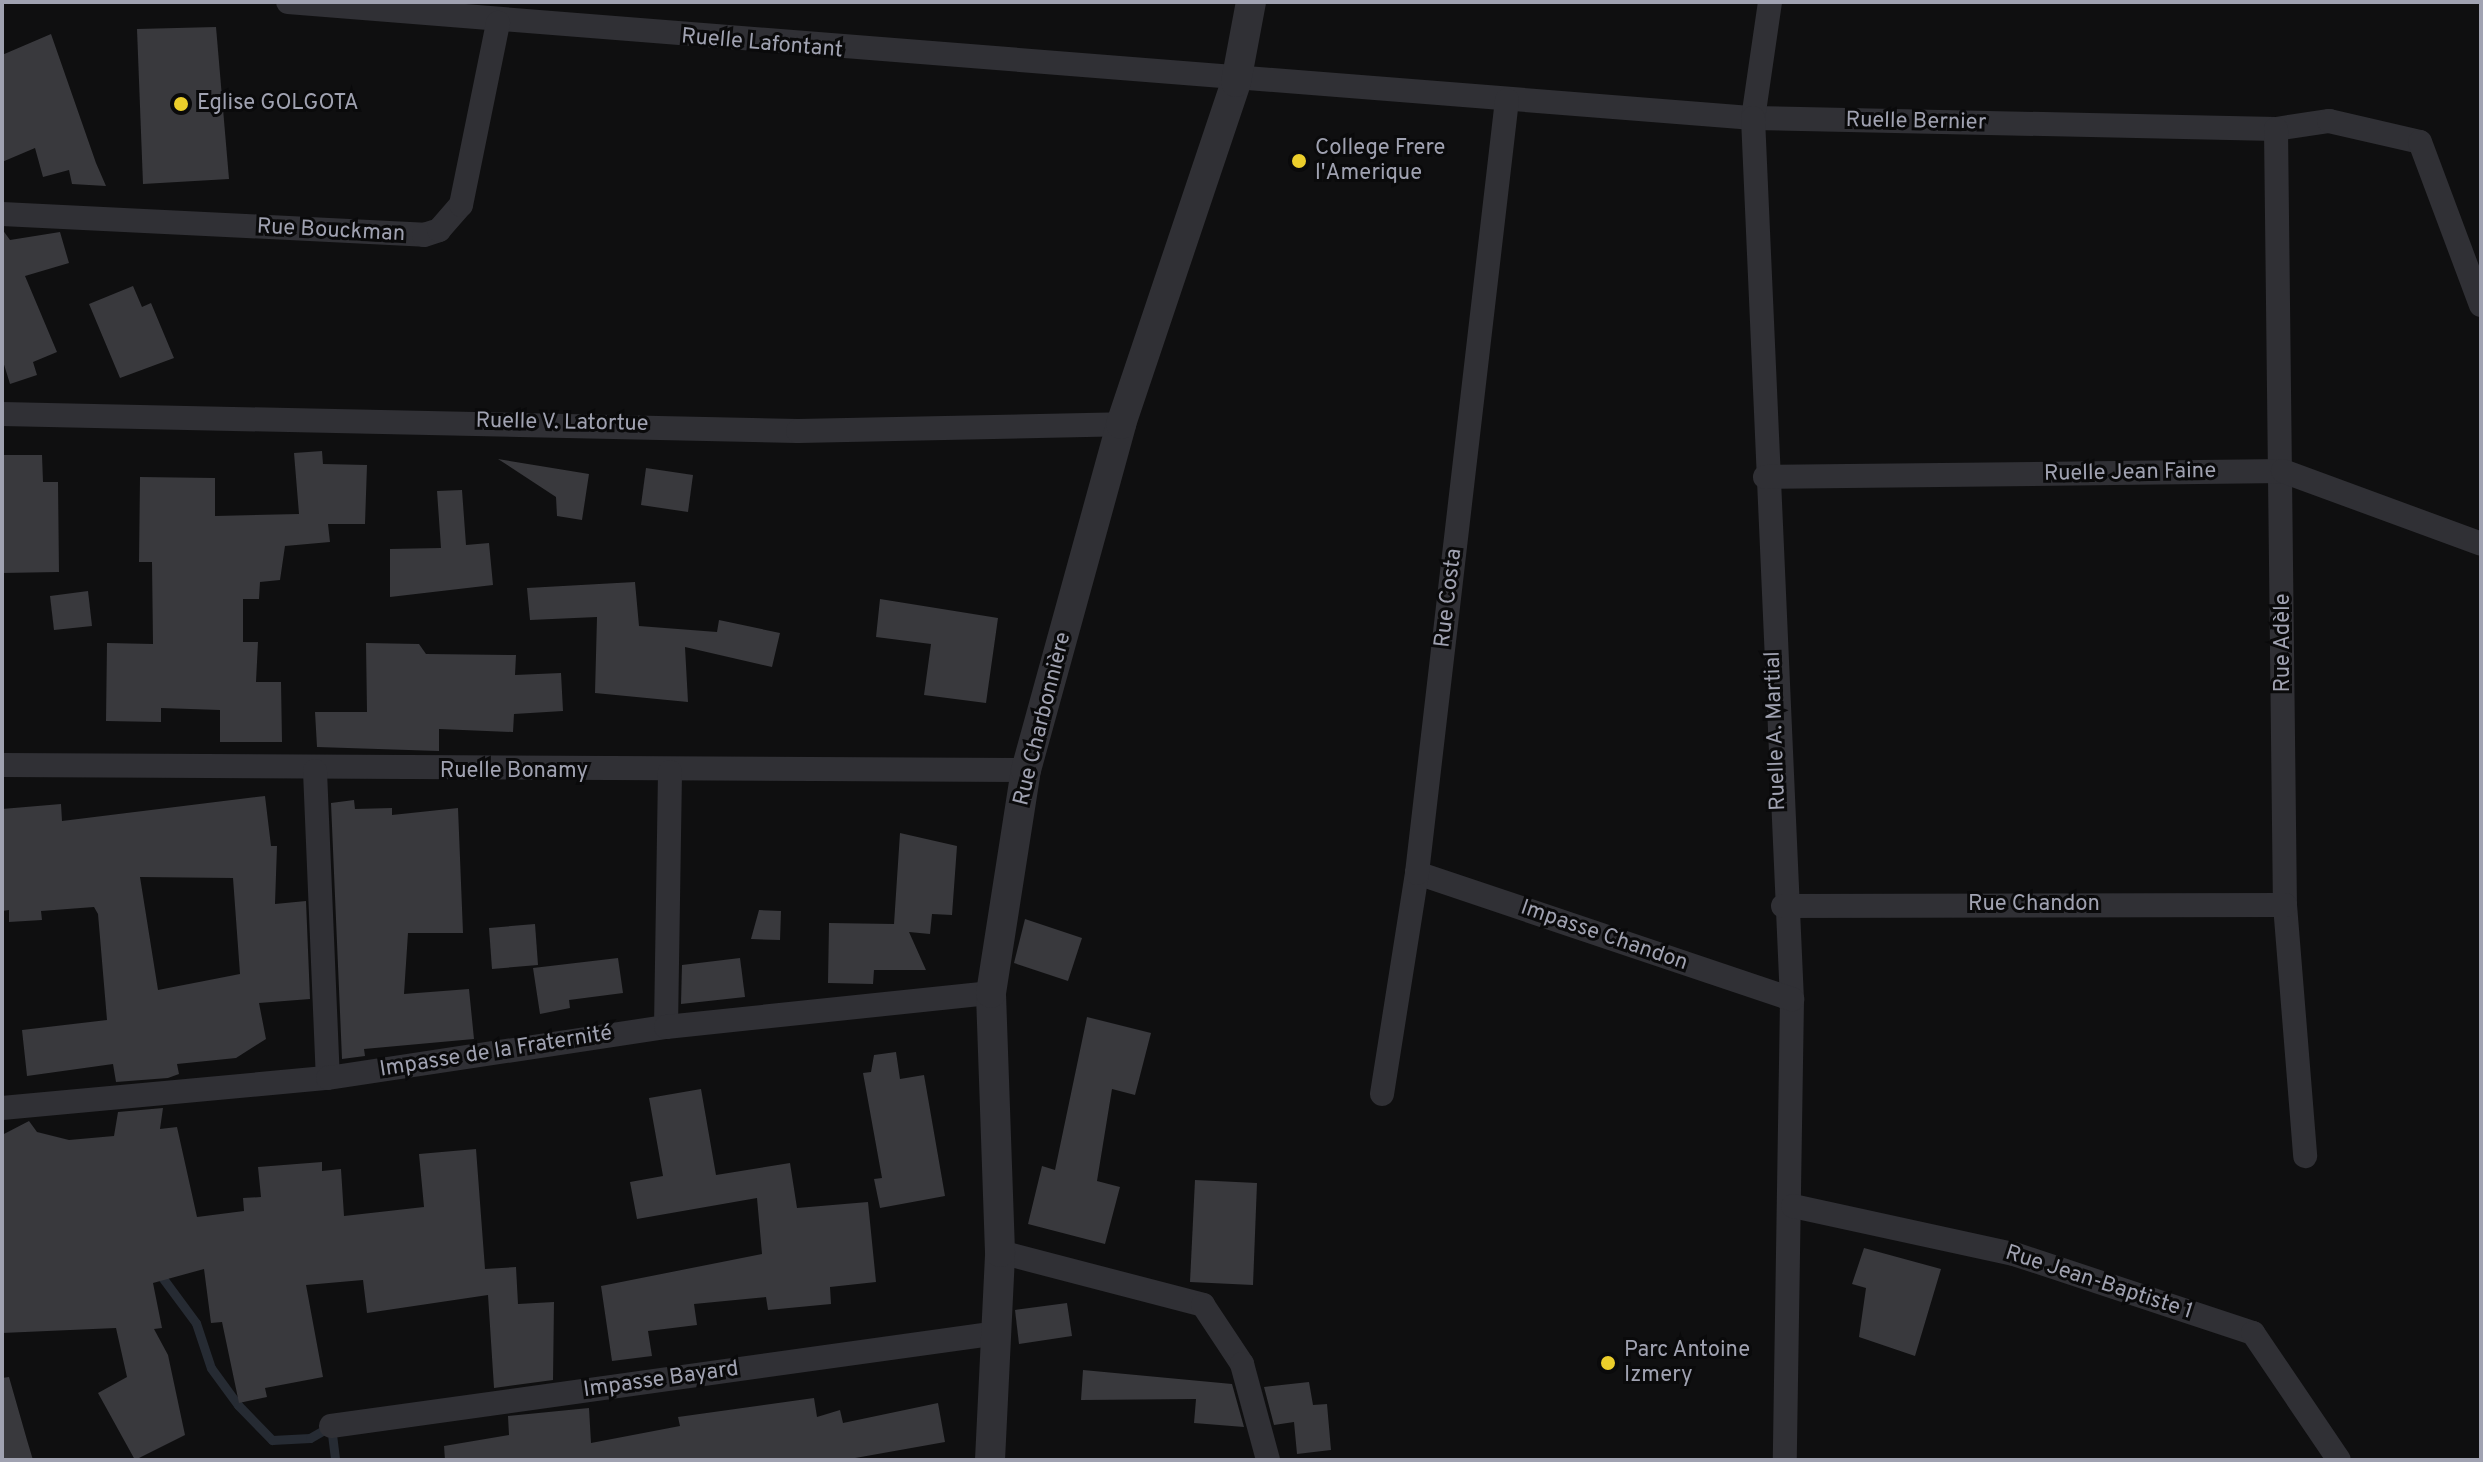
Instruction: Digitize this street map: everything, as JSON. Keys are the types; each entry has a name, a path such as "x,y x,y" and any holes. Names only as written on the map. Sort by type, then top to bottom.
{"street":[{"name":"Ruelle Lafontant","path":"288,2 498,23 1236,82"},
{"name":"Rue Charbonnière","path":"990,1460 991,1334 1000,1252 991,993 1026,770 1121,424 1236,82 1251,2"},
{"name":"Ruelle A. Martial","path":"1770,2 1753,118 1783,906 1792,999 1793,1206 1785,1460"},
{"name":"Rue Bouckman","path":"2,214 424,235 439,230 461,205 498,23"},
{"name":"Ruelle Bernier","path":"1236,82 1753,118 2276,129 2329,121 2420,142 2481,305"},
{"name":"Rue Costa","path":"1382,1094 1417,873 1507,100"},
{"name":"Rue Adèle","path":"2276,129 2283,471 2285,905 2305,1156"},
{"name":"Ruelle V. Latortue","path":"2,414 798,431 1121,424"},
{"name":"Ruelle Jean Faine","path":"1765,477 2283,471 2481,544"},
{"name":"Ruelle Bonamy","path":"2,765 315,771 1026,770"},
{"path":"315,771 328,1078"},
{"path":"666,1027 670,772"},
{"name":"Impasse Chandon","path":"1417,873 1792,999"},
{"name":"Rue Chandon","path":"1783,906 2285,905"},
{"name":"Impasse de la Fraternité","path":"2,1108 328,1078 666,1027 991,993"},
{"name":"Rue Jean-Baptiste 1","path":"1793,1206 2014,1254 2253,1333 2339,1460"},
{"path":"1000,1252 1203,1305 1242,1364 1268,1460"},
{"name":"Impasse Bayard","path":"331,1426 991,1334"}],"building":[{"name":"Eglise GOLGOTA","path":"216,27 229,179 143,184 137,29"},
{"path":"51,34 106,186 72,184 69,170 43,177 35,148 2,162 2,55"},
{"path":"2,229 10,240 60,232 69,263 25,276 57,352 33,362 37,375 10,384 2,358"},
{"path":"133,286 142,307 151,303 174,358 120,378 89,304"},
{"path":"322,451 323,464 367,465 365,524 328,524 330,542 285,546 280,580 260,582 259,599 243,599 243,642 258,642 256,682 281,682 282,742 220,742 220,710 161,708 161,722 106,721 107,643 153,644 152,562 139,562 140,477 215,478 215,516 299,514 294,453"},
{"path":"2,455 42,455 43,482 58,482 59,572 2,573"},
{"path":"498,459 589,474 582,520 557,516 556,497"},
{"path":"646,468 693,475 688,512 641,505"},
{"path":"462,490 466,545 489,543 493,585 390,597 390,549 441,548 437,491"},
{"path":"635,582 639,626 717,632 719,620 780,633 772,667 685,647 688,702 595,693 597,617 530,620 527,588"},
{"path":"88,591 92,626 54,630 50,596"},
{"path":"880,599 998,618 986,703 924,695 931,644 876,637"},
{"path":"366,643 419,644 426,654 516,655 515,675 561,673 563,711 514,714 513,732 439,729 439,751 317,747 315,712 367,712"},
{"path":"265,796 271,846 277,846 275,904 306,901 310,999 259,1003 266,1039 236,1058 177,1064 179,1074 168,1078 116,1082 113,1064 27,1076 22,1030 107,1020 98,914 94,907 41,911 42,920 9,922 9,910 2,911 2,809 61,804 62,821","holes":["140,877 233,878 240,974 158,990"]},
{"path":"354,800 355,809 392,808 392,815 458,808 463,933 408,933 404,994 469,989 474,1039 364,1049 365,1056 342,1059 331,803"},
{"path":"900,833 957,846 952,915 932,914 930,934 909,932 926,970 874,970 873,984 828,983 829,923 894,924"},
{"path":"759,910 781,911 780,940 751,939"},
{"path":"1025,919 1082,938 1068,981 1014,963"},
{"path":"535,924 538,965 492,969 489,928"},
{"path":"618,958 623,993 569,1000 570,1008 540,1014 533,968"},
{"path":"740,958 745,997 681,1004 682,965"},
{"path":"1087,1017 1151,1033 1135,1095 1112,1089 1097,1181 1120,1187 1105,1244 1028,1224 1042,1166 1055,1170"},
{"path":"896,1052 900,1079 924,1075 945,1196 880,1208 874,1179 882,1178 863,1073 871,1072 874,1055"},
{"path":"701,1089 716,1175 790,1163 797,1208 868,1202 876,1282 830,1287 831,1304 768,1310 766,1297 694,1304 697,1325 648,1331 652,1356 612,1361 601,1286 762,1254 757,1198 637,1219 630,1182 663,1176 649,1098"},
{"path":"163,1108 160,1129 177,1127 197,1217 244,1211 243,1198 261,1197 258,1167 322,1162 322,1171 341,1169 344,1216 424,1207 419,1154 476,1149 485,1269 516,1267 518,1304 554,1302 553,1380 494,1388 488,1295 367,1313 363,1280 306,1285 323,1377 265,1388 267,1397 239,1403 222,1322 211,1323 204,1269 153,1283 162,1328 154,1329 168,1355 185,1435 135,1460 98,1393 127,1377 116,1328 2,1333 2,1135 29,1121 37,1132 69,1140 114,1136 118,1112"},
{"path":"1195,1180 1257,1183 1253,1285 1190,1282"},
{"path":"1864,1248 1941,1269 1915,1356 1859,1337 1866,1288 1852,1284"},
{"path":"1067,1303 1072,1336 1019,1344 1015,1310"},
{"path":"1083,1370 1232,1384 1244,1427 1194,1423 1196,1399 1081,1400"},
{"path":"9,1377 33,1460 2,1460 2,1378"},
{"path":"1309,1382 1313,1405 1327,1404 1331,1450 1297,1454 1294,1422 1274,1425 1264,1387"},
{"path":"814,1398 817,1417 840,1410 843,1423 938,1403 945,1442 844,1460 445,1460 444,1446 509,1435 508,1416 589,1408 591,1443 680,1426 678,1417"}],"waterway":[{"path":"159,1273 196,1323 211,1368 238,1405 272,1440 310,1438 331,1426 335,1460"}],"place":[{"name":"Eglise GOLGOTA","path":"181,104"},
{"name":"College Frere l'Amerique","path":"1299,161"},
{"name":"Parc Antoine Izmery","path":"1608,1363"}]}
